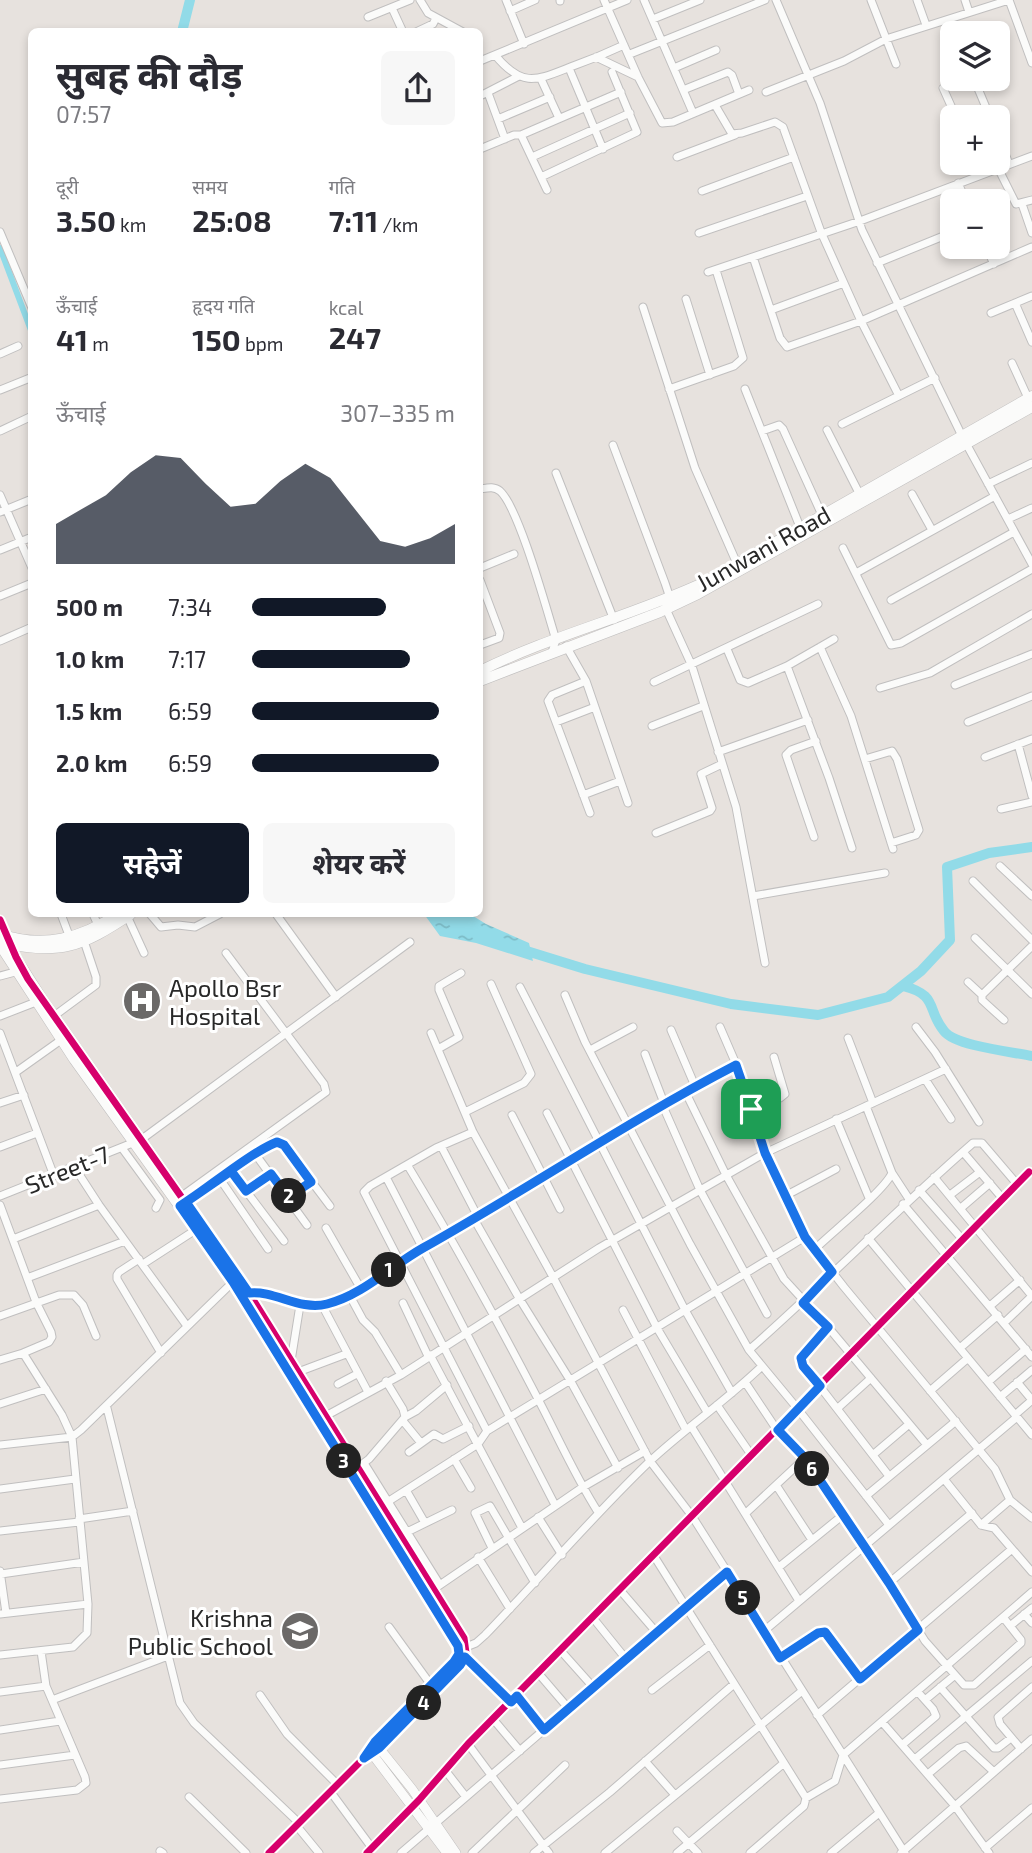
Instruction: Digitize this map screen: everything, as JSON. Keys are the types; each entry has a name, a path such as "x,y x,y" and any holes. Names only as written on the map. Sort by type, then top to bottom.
{"main road":[{"name":"Junwani Road","path":"483,680 666,609 1031,400"},
{"name":"Junwani Road","path":"483,666 614,620 738,567 800,527 965,440"},
{"path":"4,941 70,938 115,917"},
{"path":"4,941 49,950 70,947 84,941 116,917"}],"street":[{"path":"368,17 410,0"},
{"path":"420,0 428,13 455,28"},
{"path":"506,0 524,44"},
{"path":"510,11 535,0"},
{"path":"604,0 662,123 673,122 749,90"},
{"path":"483,60 627,0"},
{"path":"644,0 693,113"},
{"path":"653,19 700,0"},
{"path":"630,54 765,0"},
{"path":"776,0 830,127 860,221 877,262 965,440 1032,565 901,643 891,645 843,548"},
{"path":"871,0 896,64"},
{"path":"917,0 926,25"},
{"path":"965,0 969,12"},
{"path":"766,92 808,76 886,39 1009,0 1032,63"},
{"path":"392,8 401,28"},
{"path":"424,28 433,24 436,18"},
{"path":"495,55 504,66 519,76 541,79 624,45"},
{"path":"674,68 716,50"},
{"path":"596,57 638,77"},
{"path":"569,68 603,149"},
{"path":"541,177 637,132 612,72"},
{"path":"683,90 728,72 740,94"},
{"path":"505,139 498,119 484,94 519,76"},
{"path":"541,79 559,118"},
{"path":"483,148 521,135 621,92"},
{"path":"498,119 550,97"},
{"path":"715,105 728,131 736,134"},
{"path":"532,157 630,113"},
{"path":"677,157 770,122 780,123 821,232 900,396"},
{"path":"521,135 547,190"},
{"path":"1010,164 1032,156"},
{"path":"702,191 794,157"},
{"path":"669,389 734,366 743,358 712,271 860,221 978,175"},
{"path":"1002,175 1016,204 1032,200"},
{"path":"958,183 961,189"},
{"path":"699,233 807,196"},
{"path":"1022,204 1032,233"},
{"path":"0,232 28,298"},
{"path":"877,262 940,237"},
{"path":"753,257 780,338 787,347 862,321 1032,247"},
{"path":"992,259 994,264"},
{"path":"771,310 844,283"},
{"path":"991,313 1032,296"},
{"path":"686,299 710,376"},
{"path":"1015,303 1032,342"},
{"path":"643,307 702,485 738,567"},
{"path":"0,354 18,346"},
{"path":"1012,363 1031,400"},
{"path":"842,424 934,378"},
{"path":"0,390 28,379"},
{"path":"745,389 800,527"},
{"path":"0,431 28,418"},
{"path":"762,431 779,425 783,429 822,515"},
{"path":"827,430 860,495"},
{"path":"613,445 670,598 666,609 692,666 741,827 765,963"},
{"path":"988,484 1032,463"},
{"path":"556,472 614,620"},
{"path":"483,489 493,487 506,498 526,546 556,640 552,652"},
{"path":"912,494 932,530"},
{"path":"0,495 3,511 28,559"},
{"path":"856,573 995,496"},
{"path":"3,511 28,501"},
{"path":"1008,519 1032,508"},
{"path":"891,600 1014,532"},
{"path":"0,550 28,538"},
{"path":"483,567 514,554"},
{"path":"0,596 28,585"},
{"path":"483,588 500,633 499,638 483,644"},
{"path":"654,682 818,604"},
{"path":"880,688 930,673 1032,614"},
{"path":"0,641 28,629"},
{"path":"727,649 743,683 787,666 834,639"},
{"path":"566,646 586,681 628,803"},
{"path":"820,647 843,696 892,846 916,835 919,830 897,759 892,751 865,760"},
{"path":"955,685 1032,654"},
{"path":"787,666 852,848"},
{"path":"586,681 549,697 590,813"},
{"path":"968,722 1032,696"},
{"path":"652,726 703,706"},
{"path":"556,722 595,707"},
{"path":"718,752 808,720"},
{"path":"985,757 1032,739"},
{"path":"814,837 786,755 791,750 816,741"},
{"path":"1018,744 1032,796"},
{"path":"656,833 710,811 712,807 701,774 722,764"},
{"path":"583,795 620,781"},
{"path":"1000,810 1032,802"},
{"path":"1000,866 1032,897"},
{"path":"753,896 885,873"},
{"path":"973,881 1032,940"},
{"path":"62,917 70,938"},
{"path":"94,917 98,925"},
{"path":"120,917 144,953"},
{"path":"153,917 161,927 195,927 214,917"},
{"path":"278,917 336,997"},
{"path":"0,920 15,972 61,1040 183,1201 322,1418 437,1587"},
{"path":"975,938 1032,994"},
{"path":"4,941 138,1141"},
{"path":"54,1016 96,985 96,976 84,941"},
{"name":"Street-7","path":"0,1196 138,1141 411,942"},
{"path":"982,995 1032,946"},
{"path":"183,1201 326,1091 324,1084 226,953"},
{"path":"0,976 15,972"},
{"path":"438,1049 459,1037 439,986 461,973"},
{"path":"968,982 982,995 982,1000 1004,1020"},
{"path":"465,1112 524,1083 531,1074 491,984"},
{"path":"520,987 640,1225 732,1393"},
{"path":"565,995 590,1050 748,1350 889,1525"},
{"path":"0,1016 36,1002"},
{"path":"590,1050 633,1027"},
{"path":"720,1027 736,1065 765,1153 805,1237 995,1469 1010,1500 1032,1518"},
{"path":"916,1027 979,1122"},
{"path":"671,1030 695,1086"},
{"path":"0,1033 54,1176"},
{"path":"431,1033 473,1132 554,1277 650,1461 692,1516 903,1852 1032,1739"},
{"path":"815,1249 890,1178 891,1173 848,1038"},
{"path":"16,1072 61,1040"},
{"path":"645,1054 700,1190 767,1314"},
{"path":"0,1060 9,1057"},
{"path":"751,1109 785,1094 774,1057"},
{"path":"245,1294 259,1293 300,1305 322,1305 349,1296 399,1262 663,1104 736,1065"},
{"path":"322,1418 401,1374 612,1241 765,1153 946,1069"},
{"path":"925,1079 951,1119"},
{"path":"685,1091 726,1175 783,1279 828,1327 927,1445"},
{"path":"0,1103 24,1095"},
{"path":"547,1113 657,1328 707,1412"},
{"path":"512,1115 560,1209"},
{"path":"836,1119 869,1198"},
{"path":"473,1132 441,1146 386,1177 366,1189 364,1195 487,1431"},
{"path":"0,1147 37,1133"},
{"path":"183,1201 256,1154 280,1143 330,1206"},
{"path":"748,1350 803,1303 919,1189 973,1143 982,1143 1017,1184"},
{"path":"441,1146 519,1298 570,1380 618,1468"},
{"path":"122,1148 160,1200 156,1208"},
{"path":"963,1152 1003,1199"},
{"path":"256,1154 307,1225"},
{"path":"408,1166 449,1234 598,1512"},
{"path":"75,1168 187,1326"},
{"path":"785,1196 836,1169"},
{"path":"231,1171 284,1241"},
{"path":"950,1195 980,1172"},
{"path":"260,1695 287,1734 333,1788 369,1850 416,1803 468,1744 1029,1172"},
{"path":"891,1173 906,1201 1032,1357"},
{"path":"246,1191 271,1174"},
{"path":"386,1177 555,1506"},
{"path":"934,1177 1032,1296 1004,1323"},
{"path":"220,1179 268,1249"},
{"path":"288,1197 311,1182"},
{"path":"961,1208 990,1183"},
{"path":"919,1189 963,1240"},
{"path":"183,1201 197,1229 236,1280"},
{"path":"0,1205 52,1337 49,1342 0,1360"},
{"path":"13,1239 99,1205"},
{"path":"254,1229 267,1220"},
{"path":"326,1228 360,1289"},
{"path":"160,1353 117,1275 197,1229"},
{"path":"382,1506 478,1444 487,1431 805,1237"},
{"path":"868,1238 1031,1431"},
{"path":"27,1279 125,1241"},
{"path":"0,1445 72,1437 107,1408 236,1280"},
{"path":"990,1306 1020,1280"},
{"path":"245,1294 298,1372 322,1418 361,1465 464,1652 544,1730"},
{"path":"0,1316 36,1302 74,1295 83,1305 96,1336"},
{"path":"349,1296 401,1374"},
{"path":"403,1303 522,1528"},
{"path":"291,1361 300,1305"},
{"path":"322,1305 368,1392"},
{"path":"623,1310 688,1428 746,1513 799,1601"},
{"path":"960,1348 998,1315"},
{"path":"828,1327 801,1358 803,1366 889,1476"},
{"path":"988,1382 1026,1349"},
{"path":"0,1655 73,1647 87,1633 88,1604 72,1437 23,1353"},
{"path":"298,1372 346,1354"},
{"path":"930,1391 968,1358"},
{"path":"372,1750 431,1685 480,1640 562,1555 598,1512 650,1461 762,1366"},
{"path":"1000,1397 1032,1370"},
{"path":"338,1384 358,1374"},
{"path":"838,1408 871,1378"},
{"path":"386,1381 403,1409 404,1419 421,1443"},
{"path":"745,1382 778,1430 805,1458 918,1630 964,1685 971,1687 1020,1646 1021,1640 1003,1617"},
{"path":"764,1631 1016,1416 1032,1400 1017,1382"},
{"path":"361,1465 404,1419 447,1385"},
{"path":"0,1404 46,1389"},
{"path":"717,1405 752,1456"},
{"path":"107,1408 176,1694 194,1723 297,1824 319,1853"},
{"path":"866,1496 956,1421"},
{"path":"874,1454 908,1425"},
{"path":"409,1452 434,1434 443,1439 469,1426"},
{"path":"437,1587 583,1487 645,1451"},
{"path":"746,1513 805,1458"},
{"path":"454,1459 471,1488"},
{"path":"0,1489 75,1479"},
{"path":"944,1479 981,1525 994,1528 1032,1572"},
{"path":"776,1485 812,1540"},
{"path":"406,1490 425,1523"},
{"path":"981,1525 1010,1500"},
{"path":"271,1852 460,1665 464,1652 464,1637 407,1532 382,1506"},
{"path":"492,1548 476,1516 477,1512 488,1506 492,1507 535,1583"},
{"path":"407,1532 452,1510"},
{"path":"0,1531 133,1511"},
{"path":"889,1583 972,1513"},
{"path":"779,1567 843,1515"},
{"path":"538,1517 562,1555"},
{"path":"817,1715 1012,1549"},
{"path":"653,1556 806,1798"},
{"path":"478,1557 510,1609"},
{"path":"84,1562 0,1572 3,1614 88,1604"},
{"path":"401,1853 727,1572"},
{"path":"620,1590 657,1633"},
{"path":"750,1853 804,1806 806,1798 835,1781 843,1755 1032,1592"},
{"path":"1010,1626 1032,1608"},
{"path":"1024,1614 1032,1623"},
{"path":"593,1618 626,1659"},
{"path":"389,1627 431,1685"},
{"path":"780,1658 818,1633 825,1632 860,1679"},
{"path":"652,1690 710,1645"},
{"path":"0,1799 82,1788 86,1783 46,1686 41,1651"},
{"path":"561,1651 594,1688"},
{"path":"52,1700 168,1656"},
{"path":"915,1759 1032,1661"},
{"path":"539,1674 569,1709"},
{"path":"925,1700 954,1675"},
{"path":"534,1853 734,1684"},
{"path":"0,1692 46,1686"},
{"path":"940,1687 994,1748 999,1748 1011,1738"},
{"path":"1021,1749 1000,1724 998,1717 1032,1687"},
{"path":"605,1853 802,1691"},
{"path":"902,1745 934,1718 936,1713 917,1691"},
{"path":"493,1719 520,1751"},
{"path":"0,1730 60,1721"},
{"path":"882,1722 955,1806 987,1850 1032,1808"},
{"path":"468,1744 549,1853"},
{"path":"928,1774 959,1748 966,1746 994,1772"},
{"path":"372,1750 456,1853"},
{"path":"0,1765 75,1755"},
{"path":"646,1761 675,1796"},
{"path":"677,1853 784,1763"},
{"path":"472,1853 565,1765"},
{"path":"445,1770 466,1797"},
{"path":"190,1797 246,1853"},
{"path":"831,1853 879,1812"},
{"path":"433,1827 447,1853"},
{"path":"677,1831 698,1853"}],"water":[{"path":"426,917 475,917 529,943 533,961 476,943 440,936"}],"waterway":[{"path":"183,28 190,0"},
{"path":"0,248 28,322"},
{"path":"517,948 585,969 731,1004 818,1015 888,997 921,971 950,940 947,867 989,853 1032,847"},
{"path":"903,986 927,998 939,1023 950,1036 972,1044 1032,1056"}],"cycle path":[{"path":"0,920 28,979 249,1293 464,1638 466,1653 460,1665 379,1748 364,1758 269,1853"},
{"path":"367,1853 419,1800 468,1744 1029,1172"}],"place":[{"name":"Apollo Bsr Hospital","path":"142,1001"},
{"name":"Krishna Public School","path":"300,1631"}],"route":[{"path":"751,1109 736,1065 662,1104 399,1262 349,1296 322,1305 300,1305 259,1293 249,1293 186,1202 220,1179 256,1154 273,1144 277,1142 284,1145 311,1182 288,1197 271,1174 246,1191 231,1171 180,1206 233,1282 457,1643 459,1654 454,1662 375,1742 364,1758 379,1748 465,1657 511,1702 517,1696 544,1730 727,1572 780,1658 818,1633 825,1632 860,1679 918,1630 805,1458 778,1430 820,1386 803,1366 801,1358 828,1327 803,1303 832,1272 805,1237 765,1153 751,1109"}]}
